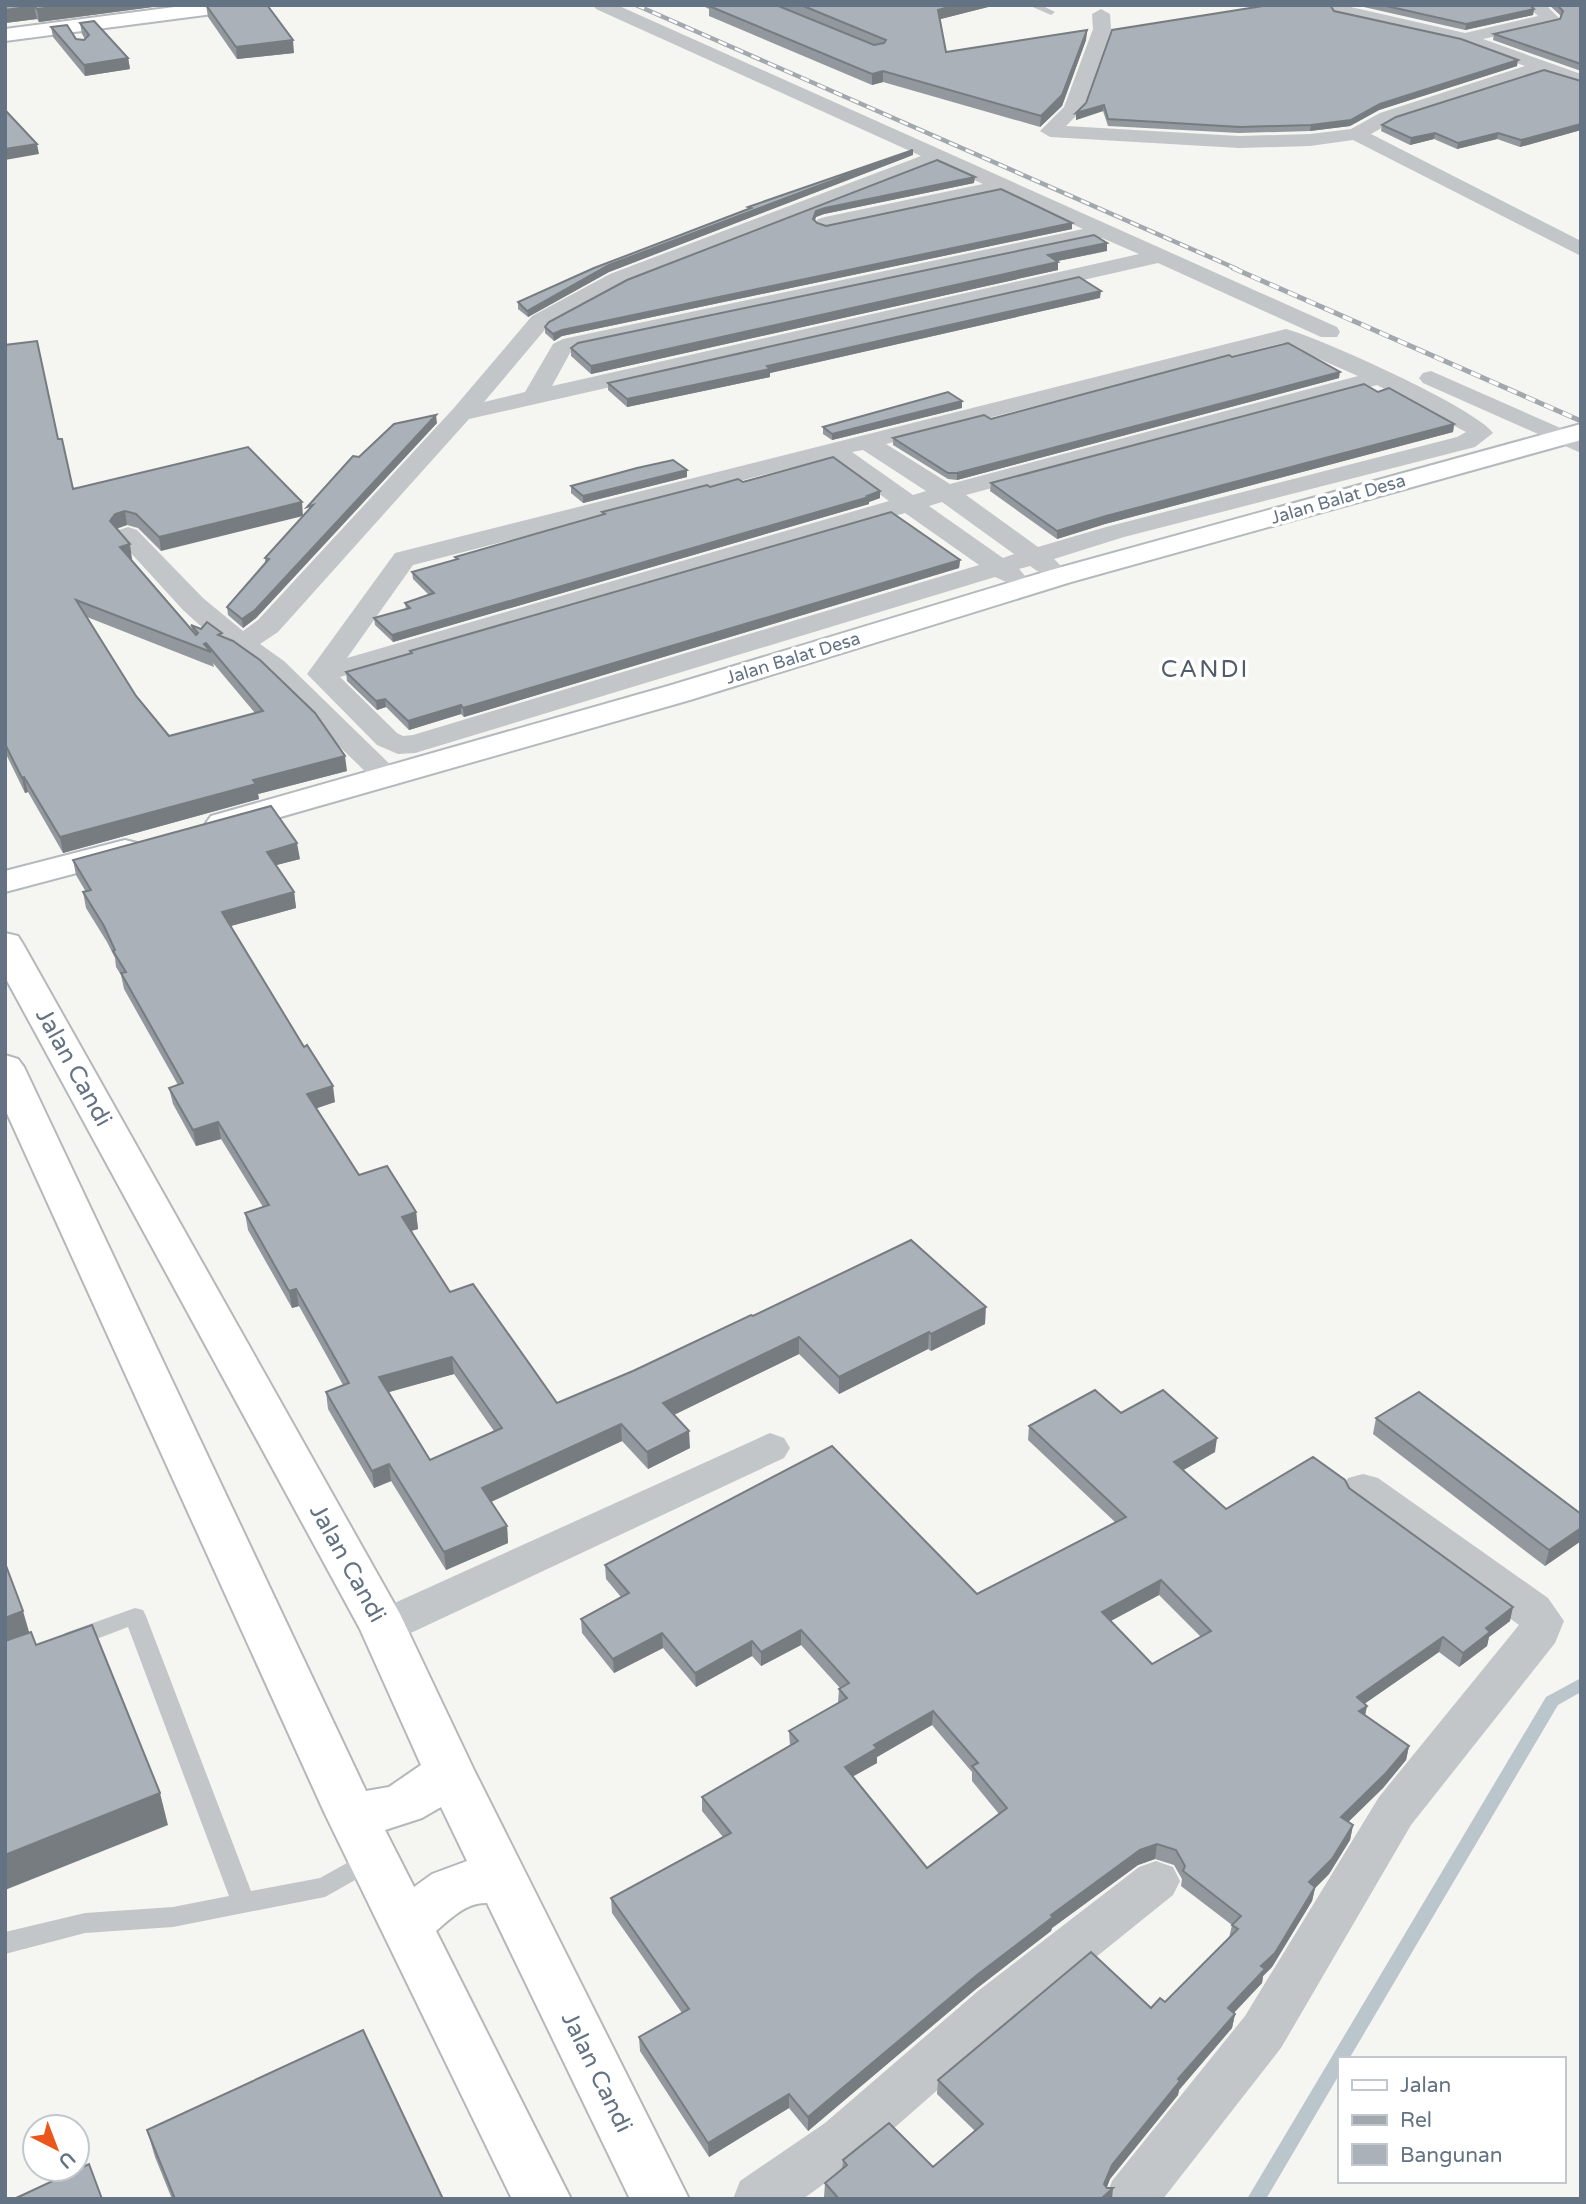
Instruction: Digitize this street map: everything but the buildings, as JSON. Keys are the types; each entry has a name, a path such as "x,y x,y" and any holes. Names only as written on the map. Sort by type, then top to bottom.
{"main road":[{"path":"5,35 72,32 236,5"},
{"name":"Jalan Balat Desa","path":"190,832 388,778 679,693 1061,576 1574,438"},
{"path":"5,883 151,843"},
{"name":"Jalan Candi","path":"5,944 383,1627 449,1771 660,2199"},
{"path":"5,1067 372,1859 542,2199"},
{"path":"351,1814 386,1811 407,1803 429,1791 449,1771"},
{"path":"406,1925 436,1899 465,1885 483,1880 505,1885"}],"street":[{"path":"602,5 1067,216 1574,438"},
{"path":"1535,5 1551,19"},
{"path":"1340,10 1473,37 1581,80"},
{"path":"1030,143 1053,131 1073,109 1102,29 1101,14"},
{"path":"1473,37 1551,19 1571,18"},
{"path":"1053,131 1239,142 1310,140 1356,134 1387,117 1545,66"},
{"path":"1356,134 1581,250"},
{"path":"246,645 268,626 472,412 540,321 618,279 937,158"},
{"path":"825,223 1002,186"},
{"path":"1040,221 1067,216"},
{"path":"527,399 561,349 571,344 1104,231"},
{"path":"472,412 1160,256"},
{"path":"1278,337 1300,340 1380,377 1470,423 1482,433 1466,442 1115,533 407,746 398,746 387,739 321,674 404,559 1278,337"},
{"path":"321,674 946,493 1380,377"},
{"path":"866,441 946,493 1061,576"},
{"path":"833,450 1026,587"},
{"path":"128,535 193,604 216,625 274,667 388,778"},
{"path":"383,1627 770,1448"},
{"path":"1131,2199 1263,2032 1395,1811 1540,1631 1542,1622 1533,1611 1363,1489"},
{"path":"759,2199 843,2140 996,2007 1156,1881"}],"lane":[{"path":"1032,5 1051,12"},
{"path":"57,1645 135,1616 244,1904"},
{"path":"5,1942 85,1923 173,1917 325,1887 372,1859"}],"waterway":[{"path":"1340,2057 1552,1701 1581,1684"},
{"path":"1256,2199 1338,2061"}],"railway":[{"path":"636,5 1237,269"},
{"path":"1233,268 1581,421"}],"district":[{"name":"CANDI","path":"1205,669"}]}
